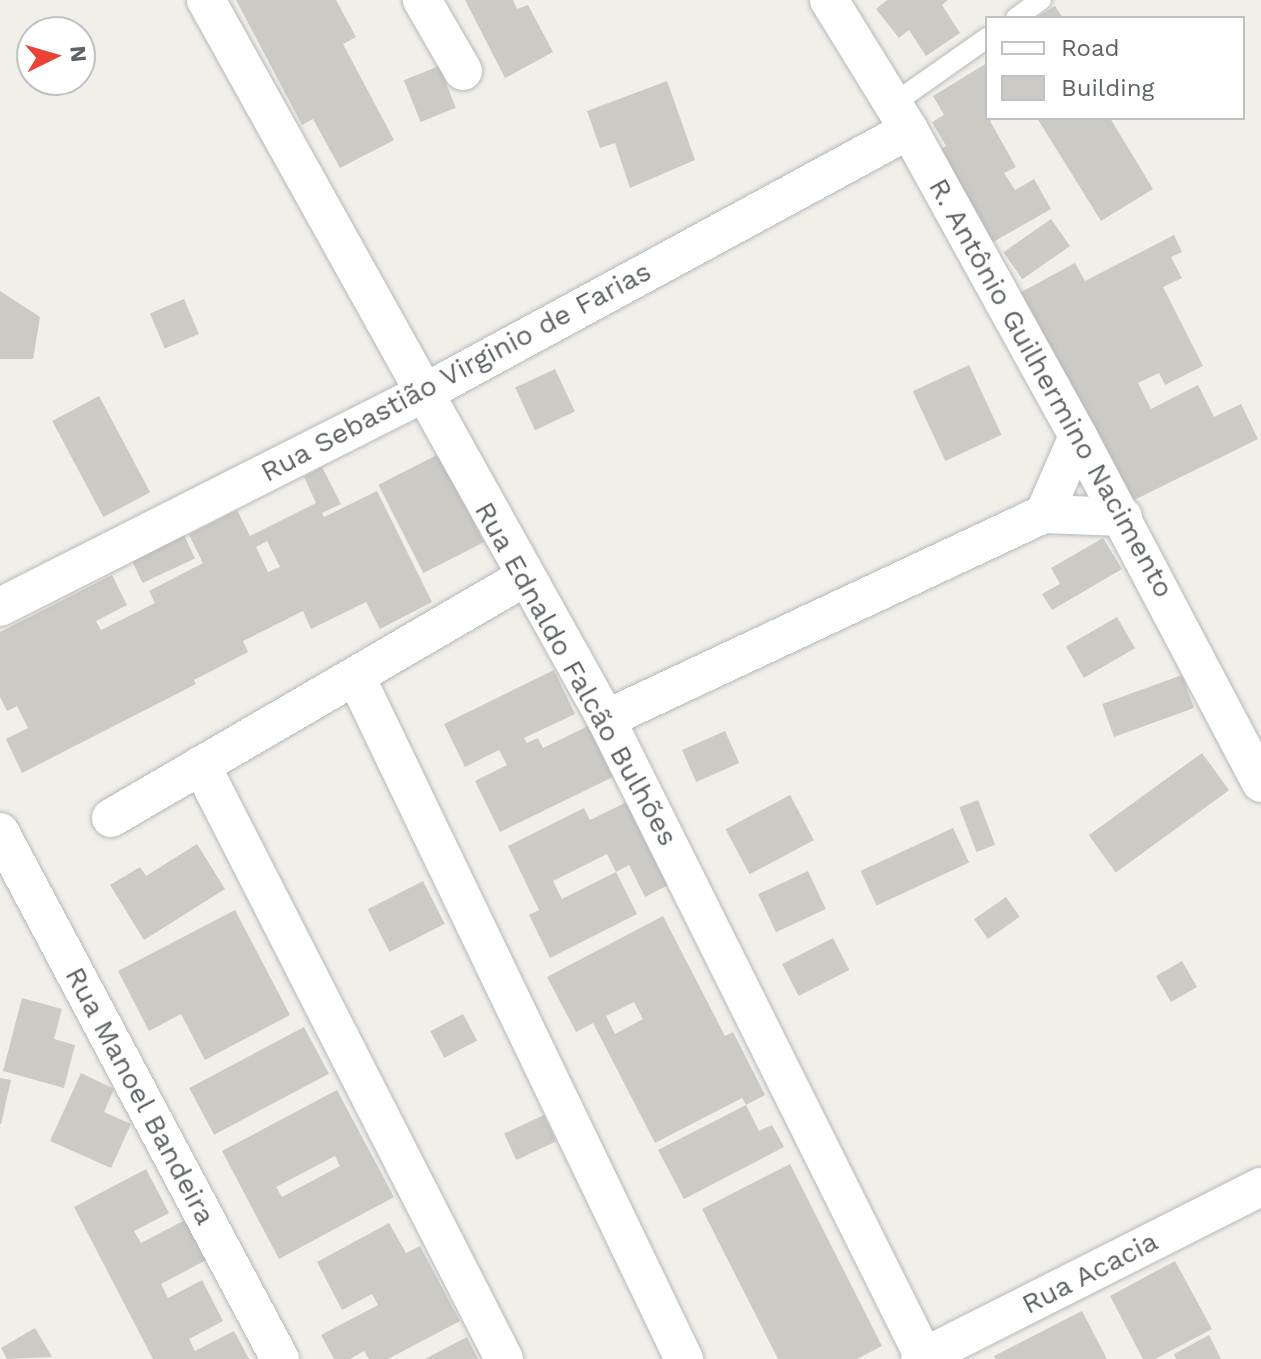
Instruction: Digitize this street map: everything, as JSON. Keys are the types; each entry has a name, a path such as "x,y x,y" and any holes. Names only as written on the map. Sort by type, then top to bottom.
{"street":[{"name":"Rua Ednaldo Falcão Bulhões","path":"206,0 524,578 606,719 923,1358"},
{"path":"422,0 463,71"},
{"name":"R. Antônio Guilhermino Nacimento","path":"829,0 901,117 1123,517 1261,783"},
{"name":"Rua Sebastião Virginio de Farias","path":"0,607 422,394 901,117"},
{"path":"1044,514 1078,436"},
{"path":"606,719 1044,514 1123,517"},
{"path":"111,818 357,679 524,578"},
{"path":"357,679 684,1359"},
{"path":"201,765 504,1359"},
{"name":"Rua Manoel Bandeira","path":"0,832 280,1359"},
{"name":"Rua Acacia","path":"923,1358 1261,1187"}],"lane":[{"path":"1019,16 1041,0"},
{"name":"Rua Sebastião Virginio de Farias","path":"901,117 985,40"}],"building":[{"path":"236,0 336,0 356,37 343,44 394,140 340,168 313,119 302,125"},
{"path":"465,0 513,0 517,9 528,5 553,52 505,78"},
{"path":"887,0 948,0 942,5 960,33 926,56 909,30 899,38 876,9"},
{"path":"1055,6 1062,16 1039,16"},
{"path":"985,64 985,120 992,120 1016,167 1004,173 1015,190 1034,179 1051,209 981,249 938,151 946,146 932,122 944,115 933,96"},
{"path":"439,66 456,108 421,122 404,80"},
{"path":"667,81 695,160 630,188 615,143 600,148 587,111"},
{"path":"1038,120 1111,120 1153,189 1101,221"},
{"path":"1051,219 1070,246 1022,279 1003,252"},
{"path":"1174,235 1182,252 1171,257 1182,278 1163,287 1203,366 1165,385 1159,373 1138,383 1151,409 1198,385 1214,417 1241,404 1258,439 1124,505 1016,295 1075,263 1085,281"},
{"path":"0,291 40,317 33,359 0,359"},
{"path":"184,299 199,334 165,348 150,313"},
{"path":"969,365 1002,435 945,461 913,391"},
{"path":"555,369 575,412 535,430 515,388"},
{"path":"99,396 150,492 103,517 52,421"},
{"path":"439,454 484,542 423,573 378,485"},
{"path":"322,467 341,504 322,513 324,517 377,491 432,602 380,629 366,602 311,629 303,611 243,641 248,652 194,680 196,684 22,773 6,739 28,728 17,706 7,711 0,697 0,632 112,575 127,605 96,621 101,630 155,603 149,591 203,563 189,535 237,510 250,536 316,503 304,477","holes":["267,541 280,567 268,572 256,547"]},
{"path":"184,535 195,559 142,583 131,560"},
{"path":"1103,538 1122,569 1052,610 1042,594 1060,584 1051,568"},
{"path":"1117,617 1135,648 1084,678 1066,646"},
{"path":"554,670 575,714 524,738 527,743 538,738 543,748 588,726 613,777 500,832 475,781 507,765 499,750 465,767 444,724"},
{"path":"1182,675 1194,708 1114,737 1102,704"},
{"path":"725,731 739,763 696,782 682,750"},
{"path":"1202,753 1229,790 1116,873 1089,835"},
{"path":"790,795 814,840 749,874 726,829"},
{"path":"633,799 674,882 645,897 629,865 616,872 637,914 550,958 529,915 539,910 508,846 584,808 590,820","holes":["607,854 616,872 562,899 553,881"]},
{"path":"978,800 995,845 977,852 959,807"},
{"path":"953,828 969,862 877,906 861,871"},
{"path":"197,844 225,889 144,940 110,885 140,867 146,876"},
{"path":"808,871 826,909 776,932 758,894"},
{"path":"423,881 445,924 390,952 368,909"},
{"path":"1006,897 1020,917 988,939 974,919"},
{"path":"235,910 290,1015 205,1060 181,1014 149,1031 118,971"},
{"path":"663,916 725,1036 733,1032 765,1095 746,1105 742,1098 655,1143 593,1023 576,1032 547,977","holes":["634,1002 643,1019 615,1034 606,1016"]},
{"path":"833,938 849,970 799,996 782,964"},
{"path":"1182,961 1197,987 1171,1002 1156,976"},
{"path":"22,998 62,1009 54,1039 75,1045 64,1088 3,1071"},
{"path":"463,1014 477,1040 444,1058 430,1031"},
{"path":"304,1027 329,1074 214,1135 189,1088"},
{"path":"81,1073 114,1089 104,1112 131,1124 111,1168 50,1141"},
{"path":"0,1078 11,1080 1,1124 0,1124"},
{"path":"337,1090 394,1197 279,1259 222,1151","holes":["335,1156 340,1166 282,1197 276,1187"]},
{"path":"746,1105 759,1131 772,1125 784,1147 684,1199 658,1150"},
{"path":"544,1115 556,1141 516,1160 504,1134"},
{"path":"790,1164 882,1346 857,1359 778,1359 702,1209"},
{"path":"146,1169 169,1213 134,1231 141,1243 187,1219 208,1259 161,1284 168,1298 202,1280 223,1321 189,1339 195,1351 234,1331 249,1359 153,1359 74,1207"},
{"path":"389,1223 406,1253 420,1246 460,1321 388,1359 369,1359 364,1351 350,1359 334,1359 321,1335 378,1305 372,1294 342,1310 317,1262"},
{"path":"1175,1261 1212,1329 1155,1359 1143,1359 1110,1296"},
{"path":"1082,1311 1107,1359 995,1359 994,1356"},
{"path":"35,1328 52,1357 7,1359 1,1348"},
{"path":"1209,1335 1221,1359 1176,1359 1174,1354"},
{"path":"467,1337 478,1359 425,1359"}]}
